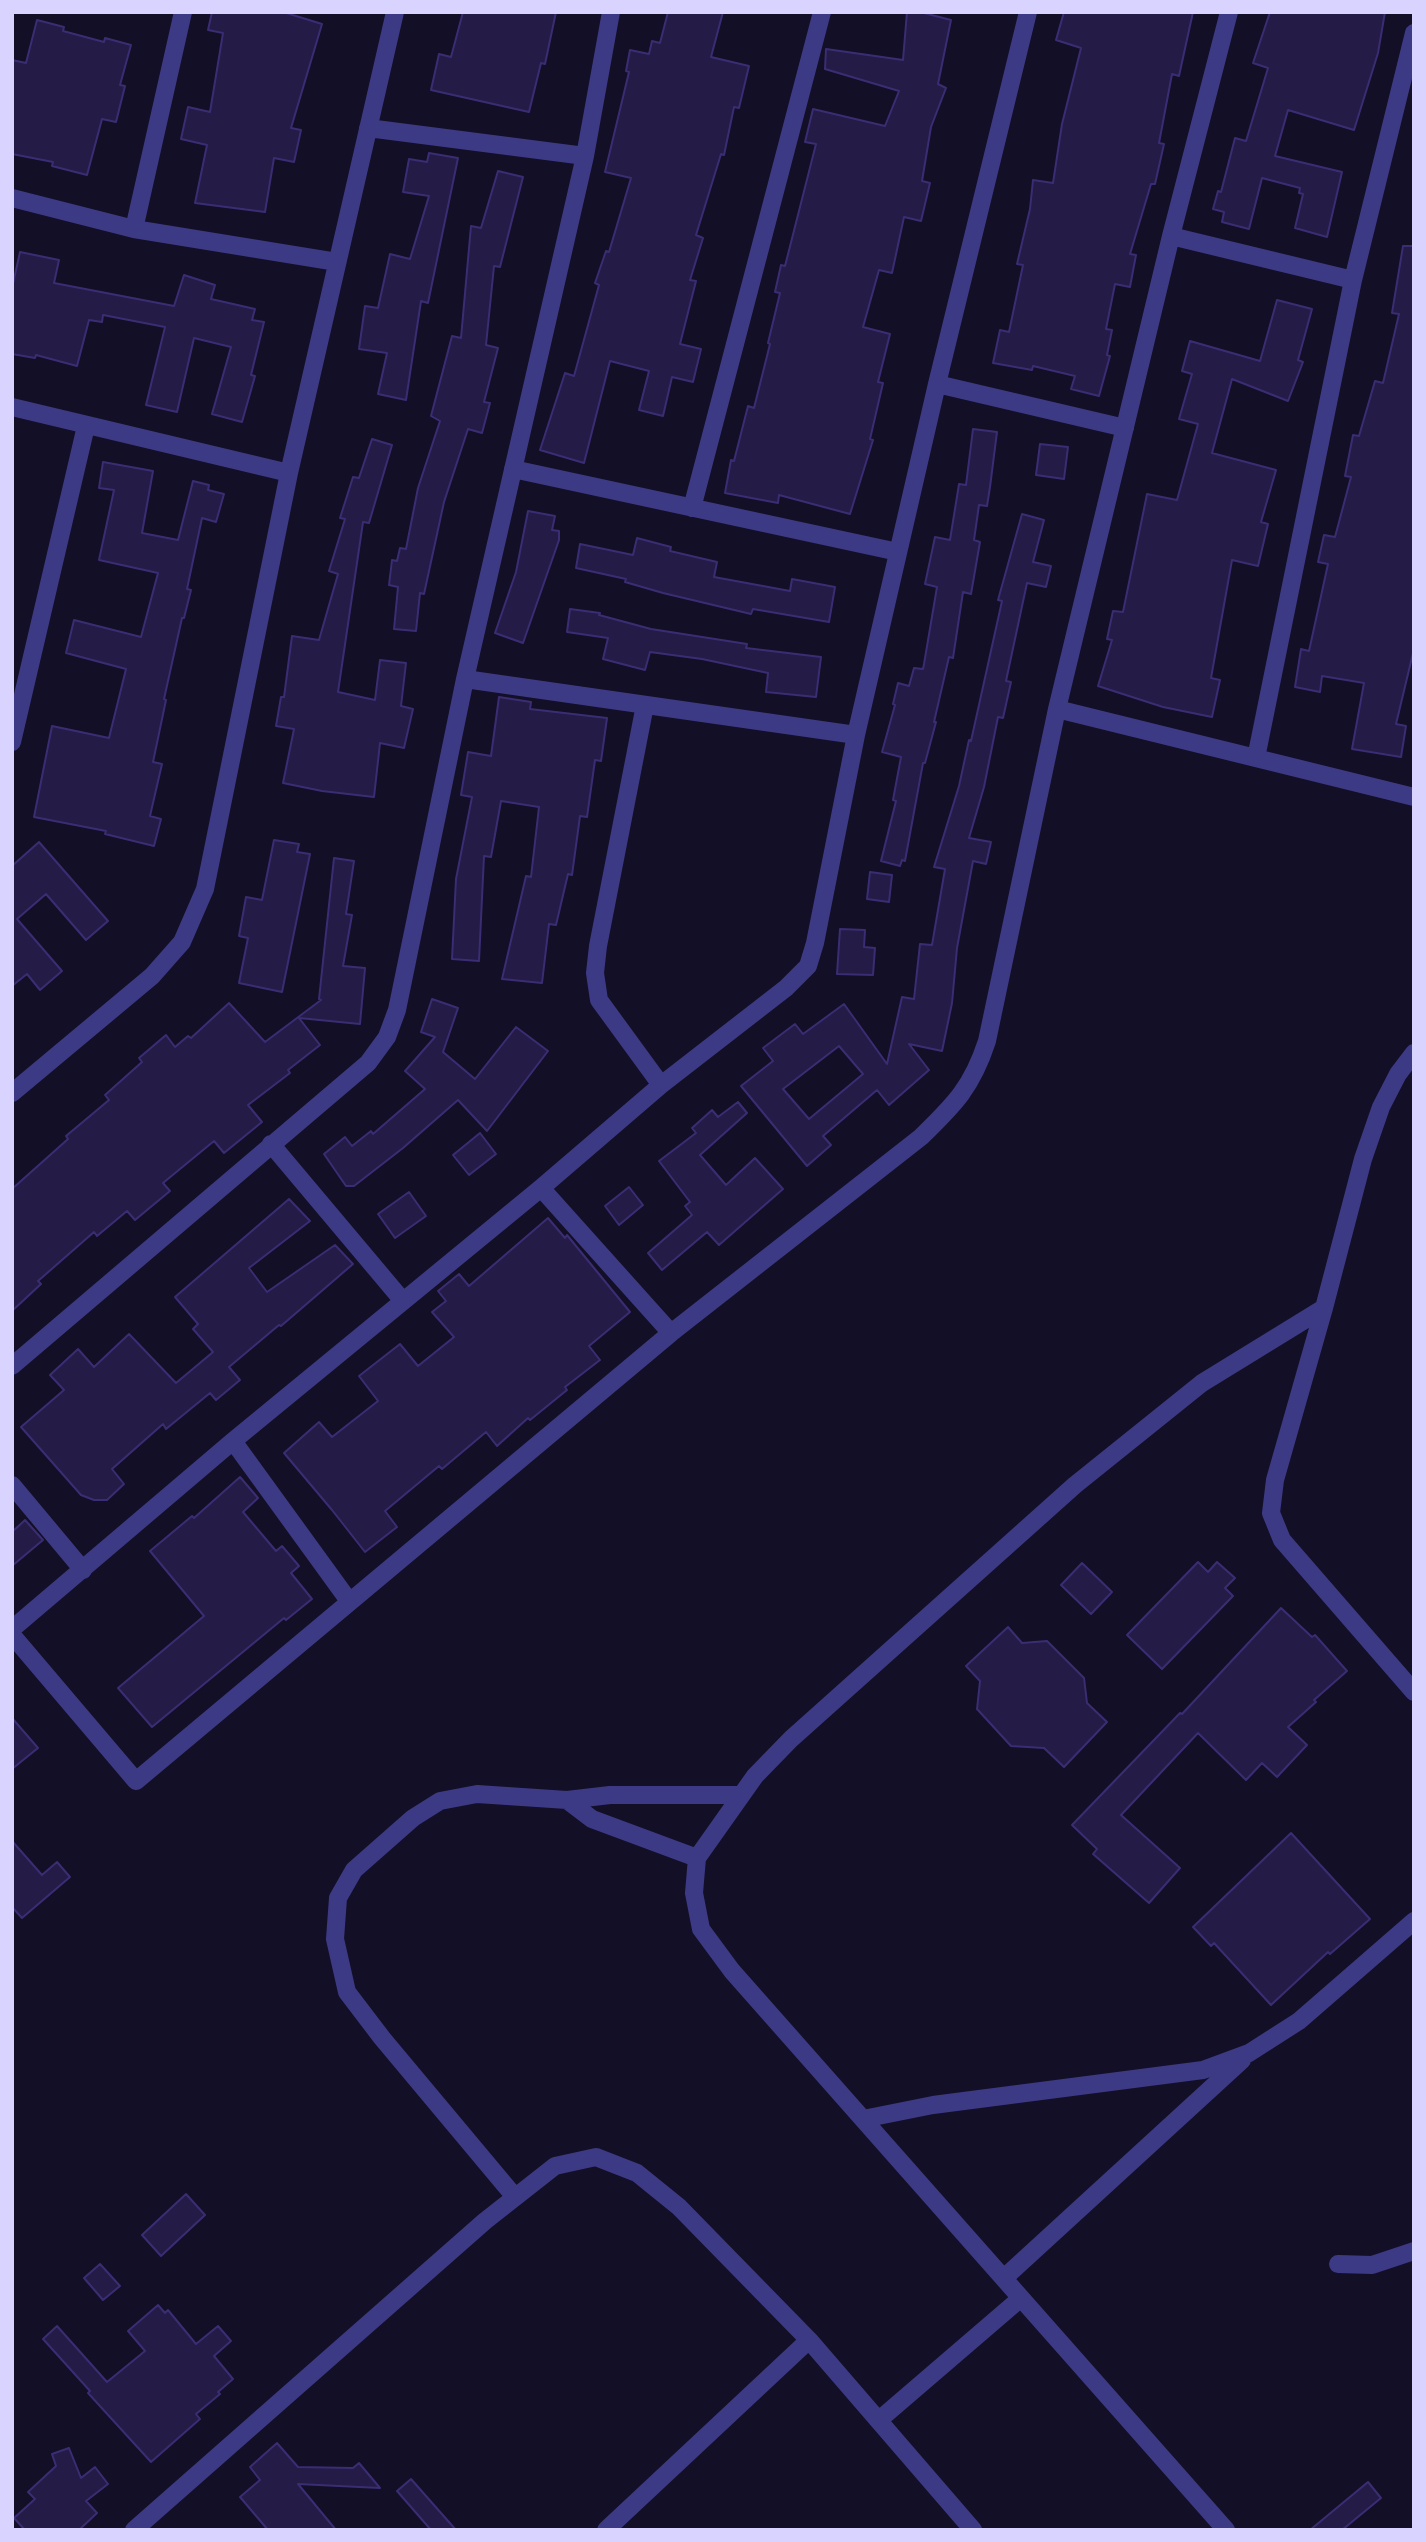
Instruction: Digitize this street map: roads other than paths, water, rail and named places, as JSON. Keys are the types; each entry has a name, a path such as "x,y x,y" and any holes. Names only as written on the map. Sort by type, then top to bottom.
{"street":[{"path":"134,229 183,12"},
{"path":"12,1093 152,976 182,942 205,890 289,473 395,12"},
{"path":"12,1366 368,1063 387,1037 397,1010 465,679 586,156 611,12"},
{"path":"692,508 822,12"},
{"path":"12,1629 233,1441 541,1188 661,1085 786,988 808,966 815,943 856,735 898,552 1028,12"},
{"path":"12,1635 136,1780 671,1334 921,1137 958,1101 978,1070 988,1041 1057,709 1171,236 1229,12"},
{"path":"1256,758 1353,280 1414,33"},
{"path":"368,128 586,156"},
{"path":"12,198 134,229 337,262"},
{"path":"1171,236 1353,280"},
{"path":"937,384 1125,428"},
{"path":"12,407 289,473"},
{"path":"12,743 86,426"},
{"path":"513,469 898,552"},
{"path":"465,679 856,735"},
{"path":"645,705 595,973 599,1000 661,1085"},
{"path":"1057,709 1414,797"},
{"path":"1414,1053 1398,1074 1381,1107 1363,1159 1275,1479 1271,1513 1282,1540 1414,1692"},
{"path":"271,1144 403,1301"},
{"path":"541,1188 671,1334"},
{"path":"1226,2530 732,1971 701,1929 694,1893 697,1858 755,1776 791,1739 1075,1485 1202,1383 1324,1308"},
{"path":"233,1441 349,1601"},
{"path":"12,1485 83,1570"},
{"path":"515,2197 347,1992 335,1939 338,1898 354,1870 413,1818 440,1801 477,1794 567,1800 610,1795 741,1795"},
{"path":"567,1800 592,1819 697,1858"},
{"path":"1004,2278 1250,2053 1299,2021 1414,1921"},
{"path":"863,2119 933,2105 1203,2070 1250,2053"},
{"path":"134,2530 515,2197 555,2166 596,2157 637,2173 679,2207 809,2340 970,2528"},
{"path":"1338,2264 1372,2265 1414,2251"},
{"path":"879,2420 1021,2298"},
{"path":"606,2530 809,2340"}]}
